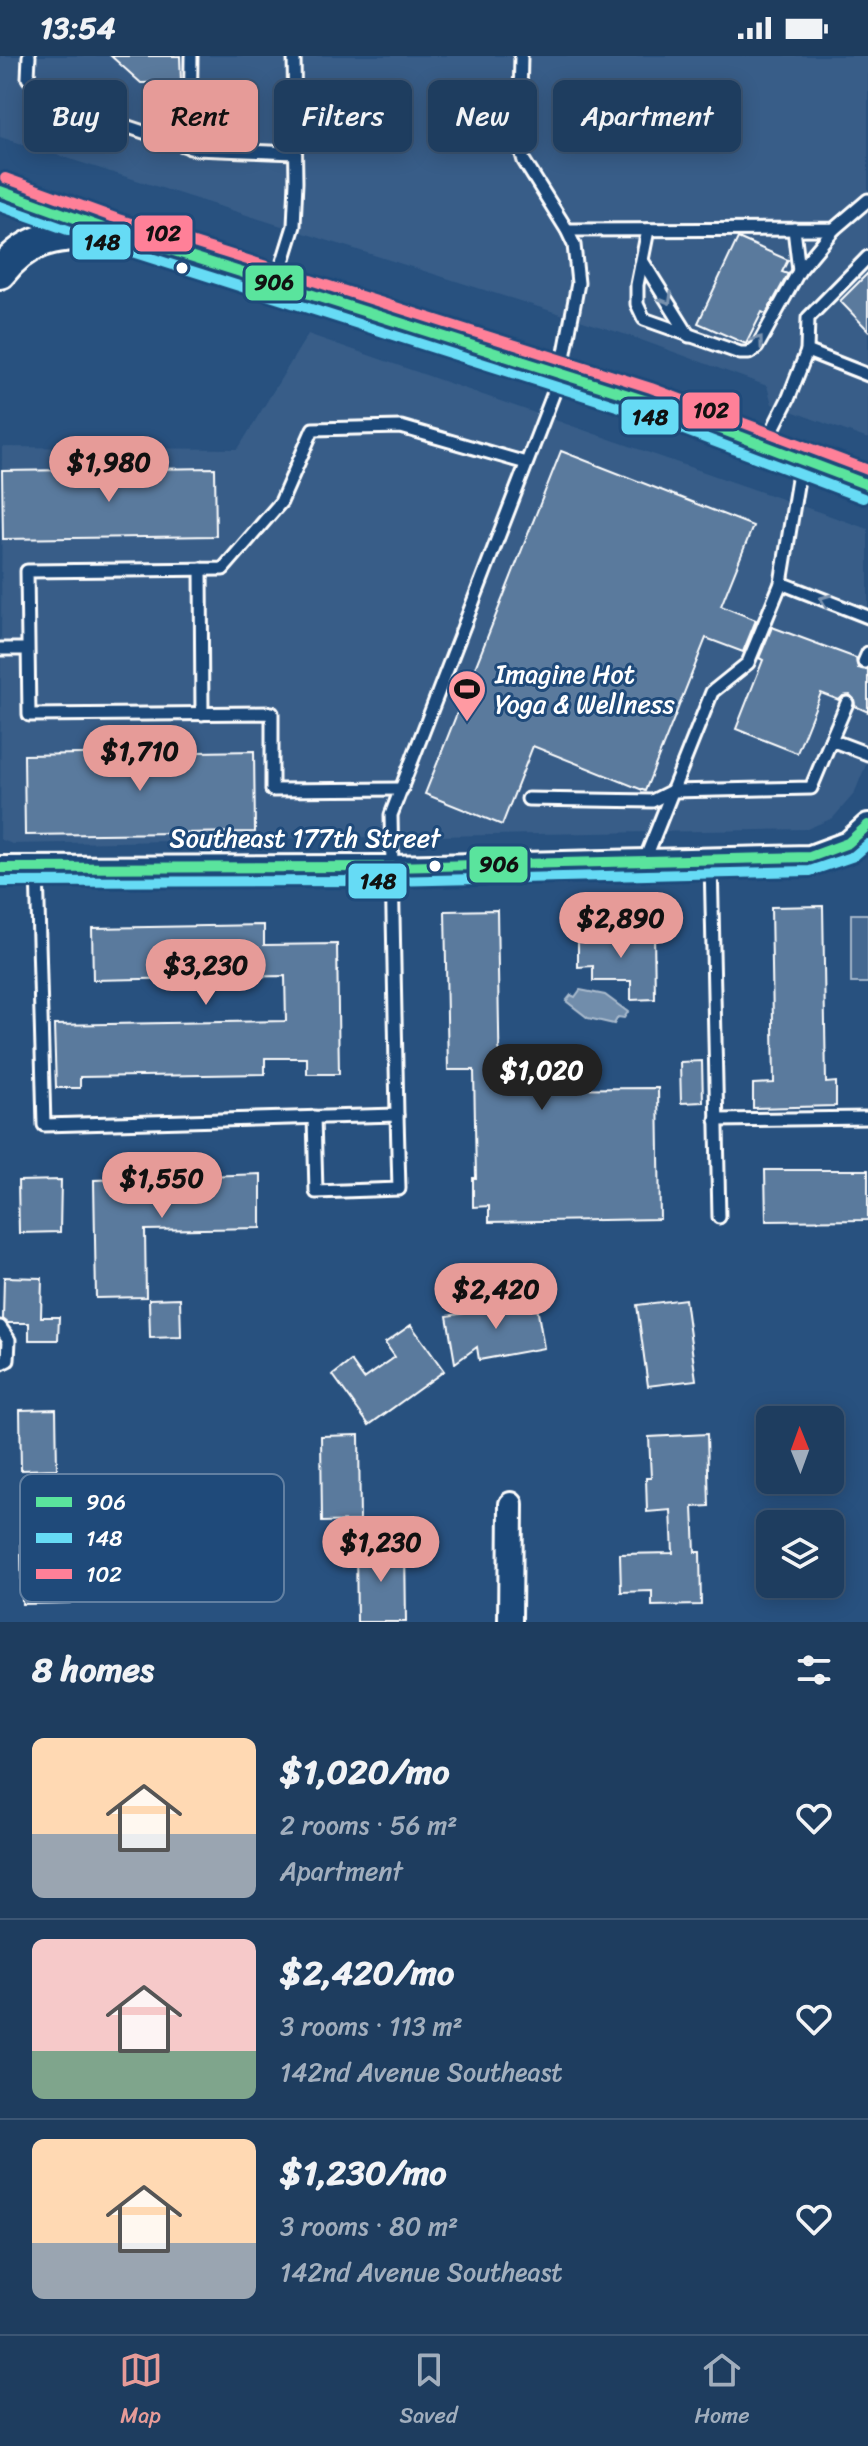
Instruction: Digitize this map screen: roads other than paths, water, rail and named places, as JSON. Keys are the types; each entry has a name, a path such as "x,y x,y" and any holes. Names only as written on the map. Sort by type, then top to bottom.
{"main road":[{"path":"0,191 114,232 647,401 868,485"},
{"path":"0,273 11,258 34,242 61,235 114,232"}],"street":[{"name":"Southeast 177th Street","path":"0,868 390,867 810,857 848,843 868,825"},
{"path":"510,1622 511,1504"}],"lane":[{"path":"29,56 28,78 50,101 143,132"},
{"path":"191,56 191,80"},
{"path":"277,282 294,226 294,56"},
{"path":"314,1117 316,1192 399,1189 391,815 561,374 578,283 574,245 524,161 519,144 521,56"},
{"path":"237,152 295,153"},
{"path":"648,230 637,285 638,310 644,319 740,353 749,353 757,347 799,271 834,229 868,200"},
{"path":"794,229 799,271"},
{"path":"567,230 834,229"},
{"path":"764,446 789,397 807,351 808,318 868,257"},
{"path":"643,262 689,336"},
{"path":"807,351 868,375"},
{"path":"402,789 272,790 272,713 29,715 27,571 223,569 281,502 313,429 401,427 526,463"},
{"path":"644,862 712,692 748,663 781,583 801,460"},
{"path":"201,569 202,714"},
{"path":"781,583 868,617"},
{"path":"0,649 27,649"},
{"path":"528,799 652,801 672,791 811,788 847,703"},
{"path":"831,740 868,754"},
{"path":"711,861 719,1217"},
{"path":"37,868 44,1125 397,1115"},
{"path":"716,1120 868,1118"},
{"path":"0,1327 9,1340 8,1360 0,1364"}],"place":[{"name":"Imagine Hot Yoga & Wellness","path":"467,723"}]}
